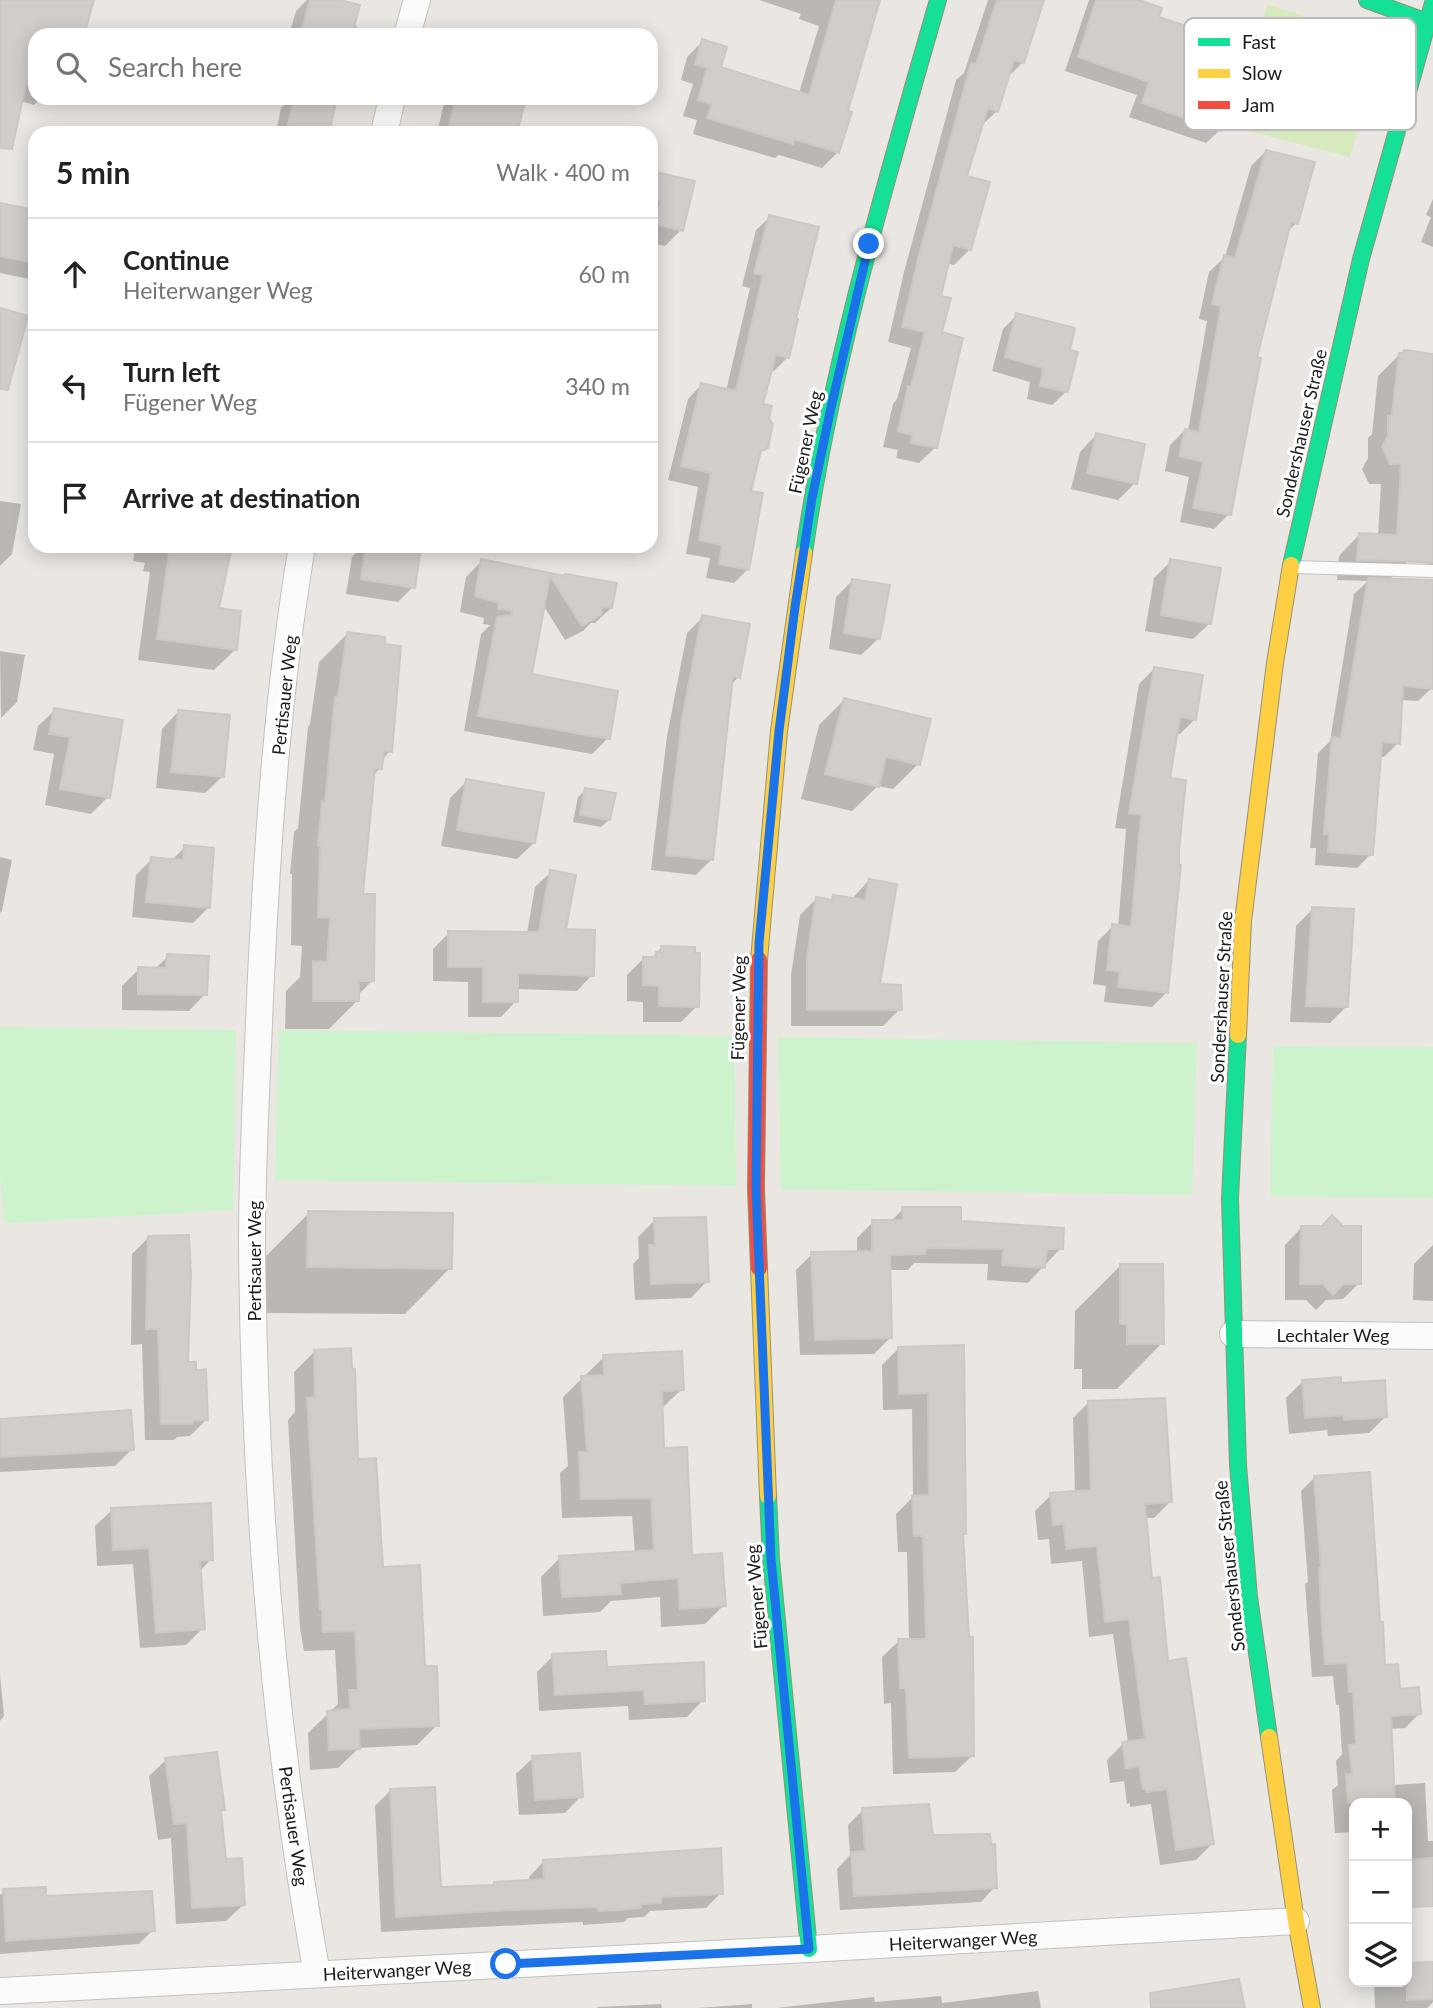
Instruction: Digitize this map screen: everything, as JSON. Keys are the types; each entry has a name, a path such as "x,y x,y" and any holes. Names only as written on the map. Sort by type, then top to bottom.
{"street":[{"path":"409,28 417,0"},
{"name":"Fügener Weg","path":"809,1949 771,1559 756,1188 759,943 779,731 812,498 869,244 937,0"},
{"path":"1367,0 1430,23"},
{"name":"Sondershauser Straße","path":"1416,71 1433,3"},
{"path":"386,126 390,105"},
{"name":"Sondershauser Straße","path":"1312,2008 1296,1921 1249,1597 1238,1465 1231,1176 1243,921 1275,663 1290,567 1361,259 1399,130"},
{"name":"Pertisauer Weg","path":"301,553 279,722 264,917 252,1240 254,1342 268,1609 294,1835 317,1974"},
{"name":"Lechtaler Weg","path":"1233,1334 1433,1336"},
{"name":"Heiterwanger Weg","path":"0,1991 1296,1921"}],"lane":[{"path":"1290,567 1433,570"}],"green space":[{"path":"1268,4 1309,18 1264,18"},
{"path":"1245,130 1358,130 1350,157"},
{"path":"0,1027 236,1030 233,1210 4,1223 0,1175"},
{"path":"279,1030 734,1036 736,1186 275,1180"},
{"path":"778,1037 1197,1043 1192,1195 781,1189"},
{"path":"1273,1046 1433,1047 1433,1198 1270,1196"}],"building":[{"path":"0,0 94,0 86,28 28,28 28,84 12,149 0,148"},
{"path":"310,0 340,0 360,5 354,28 302,28"},
{"path":"836,0 880,0 848,111 852,112 839,153 794,139 793,144 707,118 712,104 698,100 707,68 695,64 702,39 727,47 721,67 809,95"},
{"path":"997,0 1044,0 1024,63 1014,60 998,112 988,108 967,176 990,182 971,250 953,245 941,296 951,298 942,332 963,338 937,448 911,443 912,435 898,431 908,386 911,387 925,332 902,327 971,63 976,64"},
{"path":"1096,0 1139,0 1162,8 1159,17 1184,25 1184,118 1142,103 1149,82 1078,57"},
{"path":"292,105 335,105 331,126 288,126"},
{"path":"454,105 524,105 519,126 449,126"},
{"path":"1266,150 1315,162 1298,224 1291,222 1257,357 1261,358 1231,515 1193,508 1203,462 1179,456 1185,429 1199,432 1221,306 1212,304 1224,255 1235,258"},
{"path":"658,173 695,181 683,231 658,225 661,201 658,200"},
{"path":"0,203 28,209 28,262 0,256"},
{"path":"769,215 819,227 789,358 776,355 763,404 772,406 769,418 773,424 768,448 761,451 751,491 763,493 749,570 719,564 722,545 699,540 711,473 681,466 701,383 736,391 763,275 754,273"},
{"path":"0,308 28,316 8,390 0,389"},
{"path":"1016,313 1075,328 1070,350 1078,352 1068,392 1040,386 1043,368 1005,357"},
{"path":"1404,350 1433,354 1433,562 1357,560 1359,533 1397,535 1401,464 1390,464 1382,447 1388,436 1388,416 1392,415 1399,353"},
{"path":"1096,433 1145,444 1137,484 1087,473"},
{"path":"169,553 231,553 219,608 241,611 237,650 157,639"},
{"path":"365,553 420,553 415,588 361,579"},
{"path":"481,559 565,576 617,583 612,608 602,607 601,615 582,626 550,576 532,674 618,691 610,739 478,716 497,617 512,615 512,611 498,609 499,603 475,596"},
{"path":"1170,559 1221,568 1211,624 1161,615"},
{"path":"1368,578 1433,580 1433,689 1403,686 1400,744 1382,742 1373,855 1328,852 1329,834 1324,834 1332,737 1341,738"},
{"path":"852,579 890,585 880,639 844,633"},
{"path":"702,615 750,624 740,678 733,676 713,860 666,855 682,719"},
{"path":"347,632 385,637 385,644 401,646 392,752 384,751 382,769 375,768 363,894 375,894 374,981 359,981 359,1001 313,1001 313,961 327,962 330,918 318,917 318,846 335,697 338,697"},
{"path":"1154,667 1203,675 1196,720 1180,717 1170,778 1186,780 1179,851 1181,865 1168,993 1118,987 1120,972 1107,970 1112,924 1131,927 1141,815 1129,813"},
{"path":"844,698 931,719 920,765 886,757 879,787 825,774"},
{"path":"54,708 123,720 110,798 60,789 70,737 49,734"},
{"path":"178,710 230,715 224,777 171,772"},
{"path":"466,779 544,793 535,843 457,830"},
{"path":"585,788 616,793 610,820 580,815"},
{"path":"184,845 214,848 210,908 146,902 151,857 183,860"},
{"path":"550,870 576,875 566,929 595,930 594,976 518,973 518,1002 483,1002 483,967 448,967 448,931 539,932"},
{"path":"869,879 897,884 880,984 901,985 902,1010 807,1010 807,957 816,897 832,900 833,895 865,900"},
{"path":"1312,907 1354,909 1348,1007 1306,1006"},
{"path":"661,946 695,947 695,953 700,953 699,1007 659,1006 659,986 643,985 643,957 656,957 656,952 661,952"},
{"path":"167,954 209,956 207,995 138,994 138,967 166,968"},
{"path":"902,1207 961,1207 961,1221 1064,1228 1063,1249 1047,1249 1045,1268 1002,1265 1003,1249 926,1248 925,1254 890,1255 892,1338 815,1340 811,1252 872,1251 872,1220 903,1220"},
{"path":"308,1211 453,1213 452,1269 307,1267"},
{"path":"1332,1215 1343,1226 1361,1226 1361,1284 1344,1284 1333,1295 1323,1284 1300,1284 1301,1226 1322,1226"},
{"path":"706,1217 709,1282 651,1284 649,1245 655,1245 654,1218"},
{"path":"189,1235 191,1274 188,1362 196,1362 196,1370 206,1369 208,1420 192,1421 192,1424 161,1424 158,1329 146,1329 148,1236"},
{"path":"1120,1264 1163,1264 1164,1344 1127,1344 1127,1324 1120,1324"},
{"path":"964,1345 966,1534 963,1534 969,1637 973,1637 974,1756 909,1758 906,1688 900,1688 898,1639 926,1639 923,1536 914,1536 912,1496 929,1495 928,1393 899,1394 898,1347"},
{"path":"351,1348 352,1369 355,1369 358,1459 376,1458 383,1567 420,1565 425,1666 437,1666 439,1726 359,1729 360,1749 329,1750 327,1711 350,1709 349,1690 358,1690 355,1631 323,1632 307,1398 315,1397 314,1350"},
{"path":"682,1351 684,1390 662,1391 664,1448 687,1447 692,1555 722,1553 726,1606 680,1609 678,1578 620,1583 621,1594 562,1597 559,1556 654,1550 651,1498 581,1499 579,1452 587,1452 581,1376 604,1375 603,1355"},
{"path":"1341,1377 1341,1383 1385,1380 1387,1417 1344,1420 1343,1415 1305,1418 1302,1380"},
{"path":"1165,1398 1172,1502 1145,1504 1152,1578 1160,1577 1168,1661 1186,1658 1214,1844 1176,1850 1167,1789 1146,1792 1145,1788 1143,1789 1139,1766 1126,1768 1122,1742 1145,1739 1129,1619 1105,1622 1097,1546 1066,1549 1064,1524 1053,1525 1050,1493 1091,1490 1088,1401"},
{"path":"131,1410 134,1450 0,1457 0,1419"},
{"path":"1370,1472 1385,1665 1398,1664 1400,1689 1419,1687 1421,1714 1391,1716 1395,1798 1349,1798 1348,1803 1346,1774 1352,1774 1349,1745 1356,1744 1353,1692 1349,1692 1347,1663 1325,1664 1314,1476"},
{"path":"211,1503 213,1560 200,1561 205,1629 156,1633 149,1548 113,1550 111,1508"},
{"path":"606,1651 607,1667 704,1662 705,1701 645,1704 644,1690 555,1695 552,1654"},
{"path":"217,1752 225,1810 221,1810 226,1859 242,1858 245,1905 192,1908 187,1823 174,1824 165,1758"},
{"path":"580,1753 583,1797 535,1800 532,1756"},
{"path":"435,1787 441,1887 494,1885 494,1882 544,1879 543,1860 721,1848 723,1894 661,1897 661,1903 641,1904 641,1908 618,1910 598,1911 597,1907 396,1917 390,1789"},
{"path":"929,1804 933,1835 990,1834 991,1844 995,1844 997,1888 854,1896 851,1852 865,1851 862,1808"},
{"path":"1433,1858 1433,1906 1412,1907 1412,1860"},
{"path":"46,1887 46,1896 152,1891 155,1931 6,1941 3,1889"},
{"path":"1433,1962 1433,1999 1407,2000 1407,1987 1412,1987 1412,1963"},
{"path":"1239,1979 1245,2008 1151,2008 1150,1993"}],"traffic: fast":[{"path":"804,553 815,483 845,343 880,205 938,0"},
{"path":"1367,0 1433,24"},
{"path":"1416,63 1433,3"},
{"path":"1291,565 1361,259 1397,130"},
{"path":"1238,1035 1230,1198 1238,1465 1249,1597 1269,1737"},
{"path":"768,1496 771,1559 809,1949"}],"traffic: slow":[{"path":"759,960 779,731 804,553"},
{"path":"1238,1035 1243,921 1275,663 1291,565"},
{"path":"759,1268 768,1496"},
{"path":"1269,1737 1296,1921 1312,2008"}],"traffic: jam":[{"path":"759,960 756,1188 759,1268"}],"route":[{"path":"506,1964 809,1949 771,1559 756,1188 759,943 779,731 812,498 869,244"}]}
